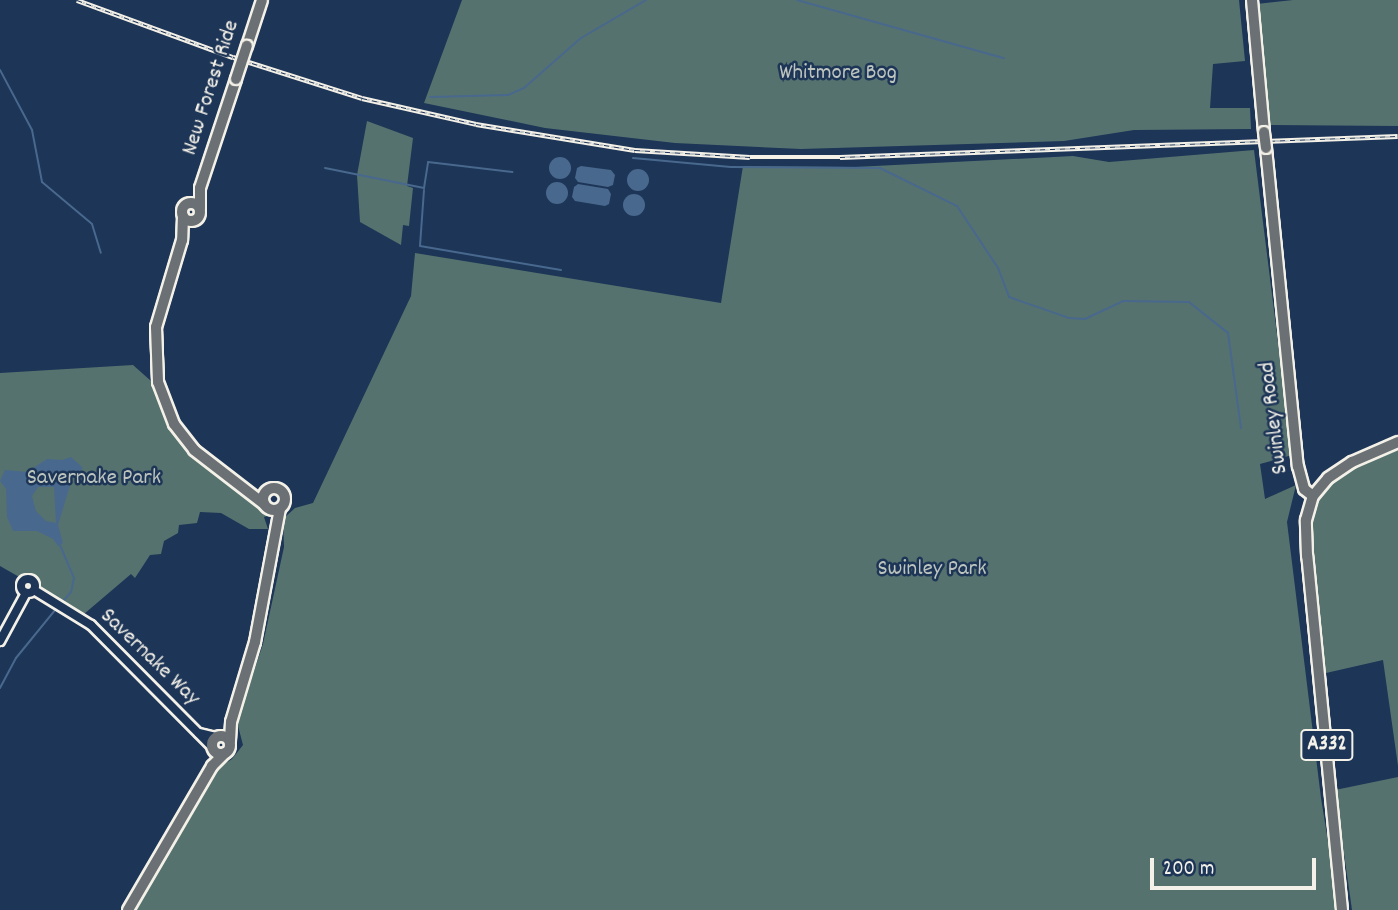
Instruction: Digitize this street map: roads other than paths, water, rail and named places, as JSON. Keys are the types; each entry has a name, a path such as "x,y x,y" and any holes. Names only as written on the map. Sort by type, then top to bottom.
{"main road":[{"name":"New Forest Ride","path":"182,240 197,219 200,188 262,0"},
{"name":"Swinley Road","path":"1252,0 1298,466 1304,489 1313,496 1308,507 1306,536 1342,910"},
{"name":"New Forest Ride","path":"200,188 182,209 182,240 156,327 157,378 174,424 205,461 271,507"},
{"path":"188,203 200,208"},
{"path":"183,216 191,221 197,219"},
{"path":"1313,496 1328,478 1341,469 1398,442"},
{"name":"New Forest Ride","path":"230,480 266,490"},
{"path":"128,910 212,766 229,749 231,722 255,642 276,539 266,490 276,488 283,492 285,499 271,507"},
{"path":"212,766 214,743 231,722"},
{"path":"214,743 226,736 230,741"},
{"path":"214,743 225,753"}],"street":[{"name":"Savernake Way","path":"0,641 30,592 91,625 199,733 214,743"}],"water":[{"path":"560,157 568,160 571,168 568,176 560,179 552,176 549,168 552,160"},
{"path":"581,166 611,170 615,175 613,185 608,187 578,182 575,178 577,168"},
{"path":"638,169 646,172 649,180 646,188 638,191 630,188 627,180 630,172"},
{"path":"557,182 565,185 568,193 565,201 557,204 549,201 546,193 549,185"},
{"path":"578,184 608,189 611,194 609,204 605,206 575,201 572,197 574,187"},
{"path":"634,194 642,197 645,205 642,213 634,216 626,213 623,205 626,197"},
{"path":"71,457 83,468 72,479 58,525 63,543 58,546 53,539 37,531 13,531 7,517 6,489 0,481 5,470 27,472 47,459 62,460","holes":["38,487 54,487 56,523 46,521 36,511 32,496"]}],"waterway":[{"path":"430,97 508,95 524,88 581,38 646,0"},
{"path":"797,0 1004,58"},
{"path":"0,70 32,130 42,182 92,224 101,253"},
{"path":"633,158 731,167 880,168 957,206 998,268 1009,297 1069,318 1085,319 1123,301 1189,302 1228,333 1241,428"},
{"path":"325,168 424,188 428,162 512,172"},
{"path":"424,190 420,246 561,270"},
{"path":"60,545 74,578 71,592 64,600"},
{"path":"0,688 16,658 56,609"}],"railway":[{"path":"77,0 233,57 362,98 476,124 635,150 750,157 840,157 1398,136"}],"park label":[{"name":"Whitmore Bog","path":"838,74"},
{"name":"Savernake Park","path":"94,479"},
{"name":"Swinley Park","path":"932,570"}]}
